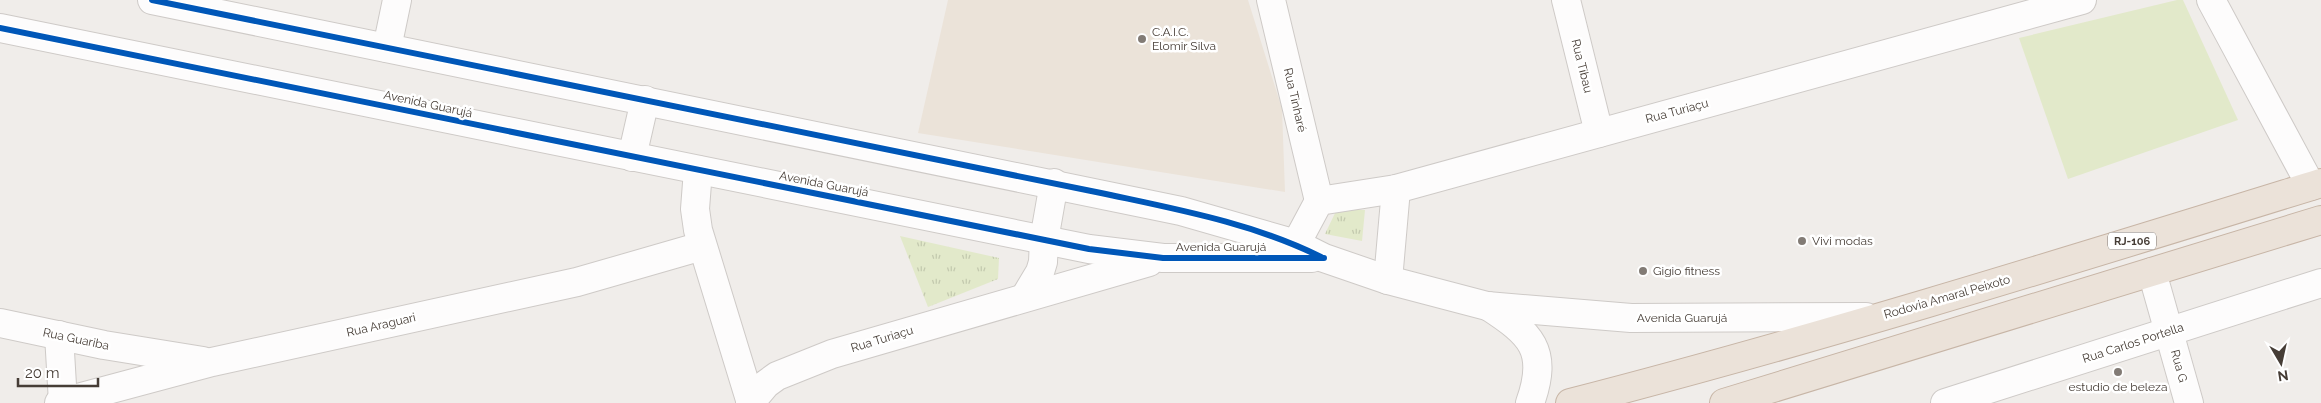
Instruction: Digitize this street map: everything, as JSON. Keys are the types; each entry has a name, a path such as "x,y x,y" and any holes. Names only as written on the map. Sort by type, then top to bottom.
{"highway":[{"name":"Rodovia Amaral Peixoto","path":"1570,403 1692,372 2021,276 2316,184"},
{"path":"1724,403 2321,220"}],"street":[{"name":"Avenida Guarujá","path":"152,0 1054,183 1181,211 1296,244 1324,258 1388,280 1486,306 1631,318 1878,317"},
{"path":"387,48 397,0"},
{"name":"Rua Tinharé","path":"1271,0 1319,201"},
{"name":"Rua Tibau","path":"1566,0 1599,133"},
{"name":"Rua Turiaçu","path":"1319,201 1396,189 2082,0"},
{"path":"2211,0 2316,184"},
{"name":"Avenida Guarujá","path":"0,28 1089,249 1162,258 1324,258"},
{"path":"632,157 645,100"},
{"path":"698,170 695,209 702,246 750,403"},
{"path":"1025,296 1040,272 1054,183"},
{"path":"1388,280 1396,189"},
{"path":"1296,244 1319,201"},
{"name":"Rua Araguari","path":"61,402 212,362 577,282 702,246"},
{"name":"Rua Turiaçu","path":"750,403 766,384 777,376 832,354 1025,296 1162,258"},
{"name":"Rua G","path":"2152,272 2189,403"},
{"name":"Rua Carlos Portella","path":"1945,403 2321,283"},
{"name":"Avenida Guarujá","path":"1486,306 1518,326 1534,347 1538,366 1537,383 1530,403"},
{"name":"Rua Guariba","path":"0,323 104,345 212,362"},
{"path":"59,335 61,402"}],"shaded area":[{"path":"948,0 1248,0 1282,109 1285,192 918,133"}],"green space":[{"path":"2183,0 2238,120 2068,179 2019,38"},
{"path":"1337,209 1365,210 1362,241 1325,234"},
{"path":"900,236 999,258 998,279 928,307"}],"cycle path":[{"path":"152,0 1157,205 1241,226 1295,245 1321,257"},
{"path":"0,28 1089,249 1163,258 1324,258"}],"place":[{"name":"C.A.I.C. Elomir Silva","path":"1142,39"},
{"name":"Vivi modas","path":"1802,241"},
{"name":"Gigio fitness","path":"1643,271"},
{"name":"estudio de beleza","path":"2118,372"}]}
